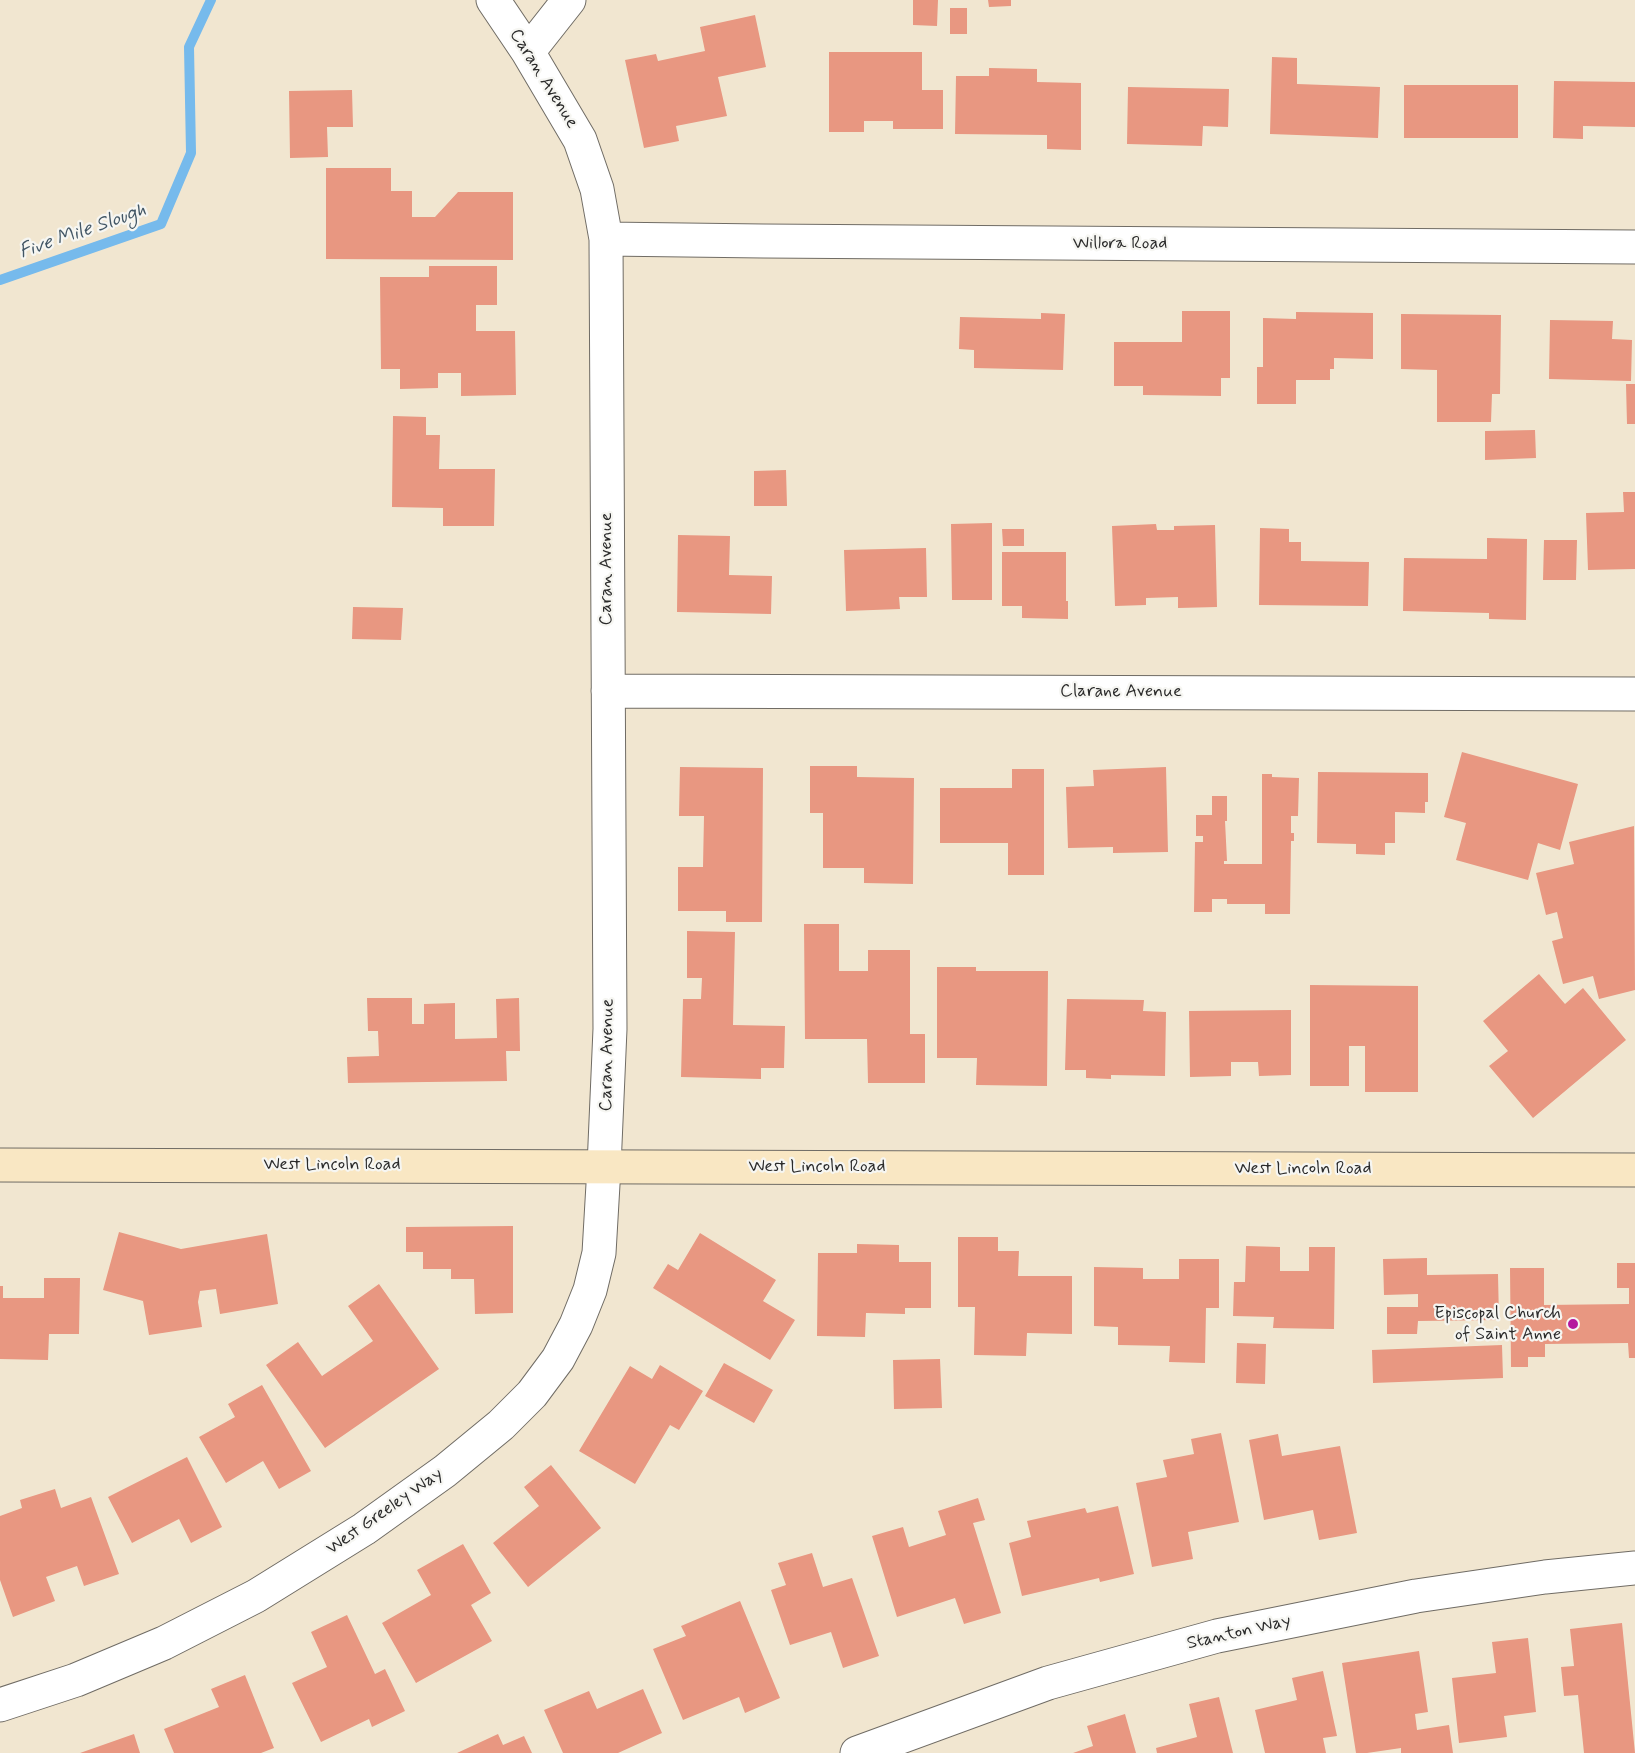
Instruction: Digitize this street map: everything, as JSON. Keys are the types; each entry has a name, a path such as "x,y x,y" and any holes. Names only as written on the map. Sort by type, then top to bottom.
{"street":[{"name":"Caran Avenue","path":"493,0 528,52 580,140 597,189 606,238 610,1029 604,1167"},
{"path":"528,52 569,0"},
{"name":"Willora Road","path":"606,238 1635,247"},
{"name":"Clarane Avenue","path":"608,691 1635,694"},
{"name":"West Lincoln Road","path":"0,1165 1635,1170"},
{"name":"West Greeley Way","path":"0,1705 76,1680 154,1647 256,1596 364,1529 445,1471 501,1425 532,1394 558,1359 576,1325 590,1290 599,1253 604,1167"},
{"name":"Stanton Way","path":"857,1753 1048,1683 1217,1636 1416,1596 1545,1577 1635,1568"}],"building":[{"path":"913,0 938,0 937,26 913,25"},
{"path":"988,0 1011,0 1011,6 989,7"},
{"path":"950,8 967,8 967,34 950,34"},
{"path":"755,15 766,67 718,77 727,116 676,126 679,141 644,148 625,60 656,54 658,61 705,51 700,27"},
{"path":"829,52 922,52 922,90 943,90 943,129 893,129 893,121 864,121 864,132 829,132"},
{"path":"1272,57 1297,58 1297,84 1380,87 1378,138 1270,134"},
{"path":"989,68 1037,69 1037,82 1081,83 1081,150 1047,149 1047,135 955,134 956,76 989,76"},
{"path":"1554,81 1635,82 1635,127 1583,126 1583,139 1553,138"},
{"path":"1404,85 1518,85 1518,138 1404,138"},
{"path":"1128,87 1229,89 1228,127 1203,126 1202,146 1127,144"},
{"path":"352,90 353,127 327,127 328,157 290,158 289,91"},
{"path":"326,168 391,168 391,191 412,191 412,217 435,217 458,192 513,192 513,260 326,259"},
{"path":"429,266 497,266 497,305 476,305 476,331 515,331 516,395 461,396 461,373 438,373 438,388 400,389 400,369 381,369 380,277 429,277"},
{"path":"1182,311 1230,311 1230,378 1221,378 1221,396 1143,395 1143,386 1114,386 1114,342 1182,342"},
{"path":"1296,312 1373,313 1373,359 1334,358 1334,369 1330,369 1330,380 1296,380 1296,404 1257,404 1257,367 1263,367 1263,318 1296,319"},
{"path":"1041,313 1065,314 1063,370 974,368 974,350 959,349 960,317 1041,319"},
{"path":"1401,314 1501,315 1500,394 1492,394 1491,422 1437,422 1437,370 1401,369"},
{"path":"1550,320 1613,321 1612,339 1632,340 1631,381 1549,379"},
{"path":"1626,384 1635,384 1635,424 1627,424"},
{"path":"393,416 426,417 426,435 440,435 439,469 495,469 494,526 443,526 443,508 392,507"},
{"path":"1535,430 1536,458 1485,460 1485,431"},
{"path":"786,470 787,506 754,506 754,471"},
{"path":"1623,492 1635,492 1635,569 1588,570 1586,513 1624,512"},
{"path":"992,523 992,600 952,600 951,524"},
{"path":"1156,524 1157,530 1174,530 1174,526 1215,525 1217,607 1178,608 1178,597 1146,598 1146,605 1115,606 1112,526"},
{"path":"1260,528 1289,529 1289,542 1301,542 1301,561 1369,562 1368,606 1259,605"},
{"path":"1002,529 1024,529 1024,546 1003,546"},
{"path":"678,535 730,536 729,575 772,576 771,614 677,612"},
{"path":"1487,538 1527,539 1526,620 1489,619 1489,613 1403,611 1404,558 1487,559"},
{"path":"1544,540 1577,540 1576,580 1543,580"},
{"path":"926,548 927,597 899,597 900,609 846,611 844,550"},
{"path":"1002,552 1066,552 1068,619 1022,618 1022,606 1002,606"},
{"path":"353,607 403,608 401,640 352,639"},
{"path":"1462,752 1578,784 1560,850 1538,843 1528,880 1456,860 1466,823 1444,817"},
{"path":"810,766 857,766 857,777 914,778 913,884 864,883 864,868 823,868 823,813 810,813"},
{"path":"680,767 763,768 762,922 726,922 726,911 678,911 678,867 703,867 704,816 679,816"},
{"path":"1166,767 1168,852 1113,853 1113,847 1068,848 1066,787 1094,786 1093,770"},
{"path":"1012,769 1044,769 1044,875 1008,875 1008,843 940,843 940,788 1012,788"},
{"path":"1318,772 1428,773 1428,802 1425,802 1425,813 1395,812 1395,843 1385,843 1385,855 1356,854 1356,844 1317,843"},
{"path":"1262,774 1272,774 1272,777 1299,778 1298,816 1291,816 1291,833 1294,833 1294,841 1291,841 1290,914 1265,914 1265,904 1227,904 1227,899 1212,899 1212,912 1194,912 1195,842 1203,842 1203,836 1196,836 1196,815 1212,815 1212,796 1227,796 1227,821 1225,821 1227,861 1224,861 1224,864 1262,864"},
{"path":"1634,826 1635,990 1599,999 1593,976 1563,984 1552,941 1563,938 1557,912 1546,915 1536,873 1574,864 1569,842"},
{"path":"804,924 839,924 839,971 868,971 868,950 910,950 910,1034 925,1034 925,1083 868,1083 867,1039 805,1039"},
{"path":"687,931 735,932 733,1025 785,1026 784,1068 761,1068 761,1079 681,1077 683,999 701,999 702,978 687,978"},
{"path":"937,967 976,967 976,971 1048,971 1047,1086 976,1085 977,1058 937,1058"},
{"path":"1539,974 1565,1004 1583,988 1626,1040 1533,1118 1489,1066 1508,1051 1483,1021"},
{"path":"1310,985 1418,986 1418,1092 1365,1092 1365,1046 1349,1046 1349,1086 1310,1086"},
{"path":"367,998 412,998 412,1024 424,1024 424,1004 455,1003 455,1039 497,1038 496,999 519,998 520,1051 506,1051 507,1081 348,1083 347,1057 379,1056 378,1031 368,1031"},
{"path":"1067,999 1144,1000 1143,1011 1166,1012 1165,1076 1111,1075 1111,1079 1086,1078 1086,1070 1065,1070"},
{"path":"1291,1010 1291,1075 1259,1076 1258,1062 1231,1062 1231,1076 1190,1077 1189,1011"},
{"path":"513,1226 513,1313 475,1314 474,1279 451,1279 451,1269 423,1269 423,1252 406,1252 406,1227"},
{"path":"119,1232 181,1249 267,1234 278,1304 220,1314 216,1289 200,1291 198,1302 202,1327 149,1335 143,1301 103,1290"},
{"path":"700,1233 776,1280 763,1301 795,1320 770,1360 653,1288 668,1264 678,1270"},
{"path":"958,1237 998,1237 998,1251 1019,1251 1018,1276 1072,1276 1072,1334 1027,1333 1026,1356 974,1355 975,1307 958,1307"},
{"path":"857,1244 899,1245 899,1262 931,1262 931,1308 905,1308 905,1314 866,1313 865,1337 817,1336 818,1253 857,1253"},
{"path":"1246,1246 1280,1247 1280,1271 1309,1271 1309,1247 1335,1247 1334,1329 1273,1328 1274,1317 1233,1316 1234,1282 1245,1282"},
{"path":"1427,1258 1427,1275 1498,1274 1499,1320 1418,1321 1417,1334 1387,1334 1387,1307 1418,1307 1418,1294 1384,1295 1383,1259"},
{"path":"1179,1259 1219,1259 1219,1308 1206,1308 1205,1363 1169,1362 1170,1346 1118,1345 1118,1327 1094,1326 1094,1267 1143,1268 1143,1279 1179,1279"},
{"name":"Episcopal Church of Saint Anne","path":"1617,1263 1635,1263 1635,1358 1629,1358 1628,1343 1545,1344 1545,1357 1528,1357 1528,1367 1511,1367 1510,1268 1544,1268 1544,1305 1629,1304 1629,1288 1617,1288"},
{"path":"44,1278 80,1278 79,1334 49,1334 48,1360 0,1359 0,1286 3,1286 3,1298 44,1298"},
{"path":"379,1284 439,1369 325,1448 266,1365 298,1342 322,1376 373,1341 348,1306"},
{"path":"1237,1343 1266,1344 1265,1384 1236,1383"},
{"path":"1502,1345 1503,1378 1373,1383 1372,1350"},
{"path":"940,1359 942,1408 894,1409 893,1360"},
{"path":"724,1363 773,1390 754,1423 705,1396"},
{"path":"660,1365 703,1391 679,1430 670,1425 635,1484 579,1451 630,1366 652,1379"},
{"path":"262,1385 311,1471 279,1489 263,1461 226,1483 199,1437 235,1417 228,1404"},
{"path":"1221,1433 1239,1522 1188,1532 1193,1559 1152,1567 1136,1483 1167,1477 1163,1460 1194,1454 1191,1439"},
{"path":"1278,1434 1282,1456 1340,1446 1357,1533 1319,1540 1313,1510 1264,1520 1249,1440"},
{"path":"187,1457 222,1527 191,1543 179,1519 132,1543 108,1497"},
{"path":"551,1465 601,1528 528,1587 493,1543 539,1506 524,1487"},
{"path":"55,1489 61,1508 91,1497 119,1574 84,1586 77,1566 46,1577 55,1601 13,1617 0,1580 0,1516 22,1508 20,1500"},
{"path":"978,1498 985,1520 973,1523 1001,1613 964,1624 955,1598 897,1617 872,1536 903,1527 909,1547 946,1535 938,1511"},
{"path":"1118,1506 1134,1574 1100,1582 1099,1578 1022,1596 1009,1543 1031,1537 1027,1521 1085,1508 1087,1513"},
{"path":"463,1544 491,1593 471,1605 492,1641 416,1683 382,1623 431,1595 417,1570"},
{"path":"812,1553 823,1587 852,1578 879,1656 843,1668 831,1632 790,1645 771,1590 786,1585 778,1563"},
{"path":"740,1601 780,1698 745,1713 739,1697 683,1720 653,1649 686,1636 681,1626"},
{"path":"347,1615 375,1674 385,1669 405,1711 372,1727 369,1719 321,1742 292,1683 327,1667 311,1632"},
{"path":"1622,1623 1635,1753 1584,1753 1578,1695 1564,1696 1561,1667 1574,1666 1570,1629"},
{"path":"1528,1638 1536,1712 1504,1716 1507,1737 1459,1743 1452,1678 1496,1673 1492,1642"},
{"path":"1419,1651 1428,1712 1415,1714 1417,1730 1449,1725 1453,1753 1401,1753 1401,1748 1356,1753 1342,1663"},
{"path":"1323,1671 1337,1736 1323,1738 1326,1753 1265,1753 1255,1710 1297,1700 1292,1678"},
{"path":"245,1675 274,1748 261,1753 174,1753 164,1729 219,1707 211,1689"},
{"path":"643,1689 662,1733 618,1753 563,1753 544,1710 589,1691 597,1709"},
{"path":"1219,1697 1233,1753 1157,1753 1156,1748 1197,1737 1189,1704"},
{"path":"1125,1714 1136,1753 1073,1753 1093,1746 1087,1726"},
{"path":"134,1734 140,1753 80,1753"},
{"path":"498,1734 503,1745 524,1736 532,1753 457,1753"}],"waterway":[{"name":"Five Mile Slough","path":"0,280 161,224 191,153 189,47 211,0"}],"place":[{"name":"Episcopal Church of Saint Anne","path":"1573,1324"}]}
